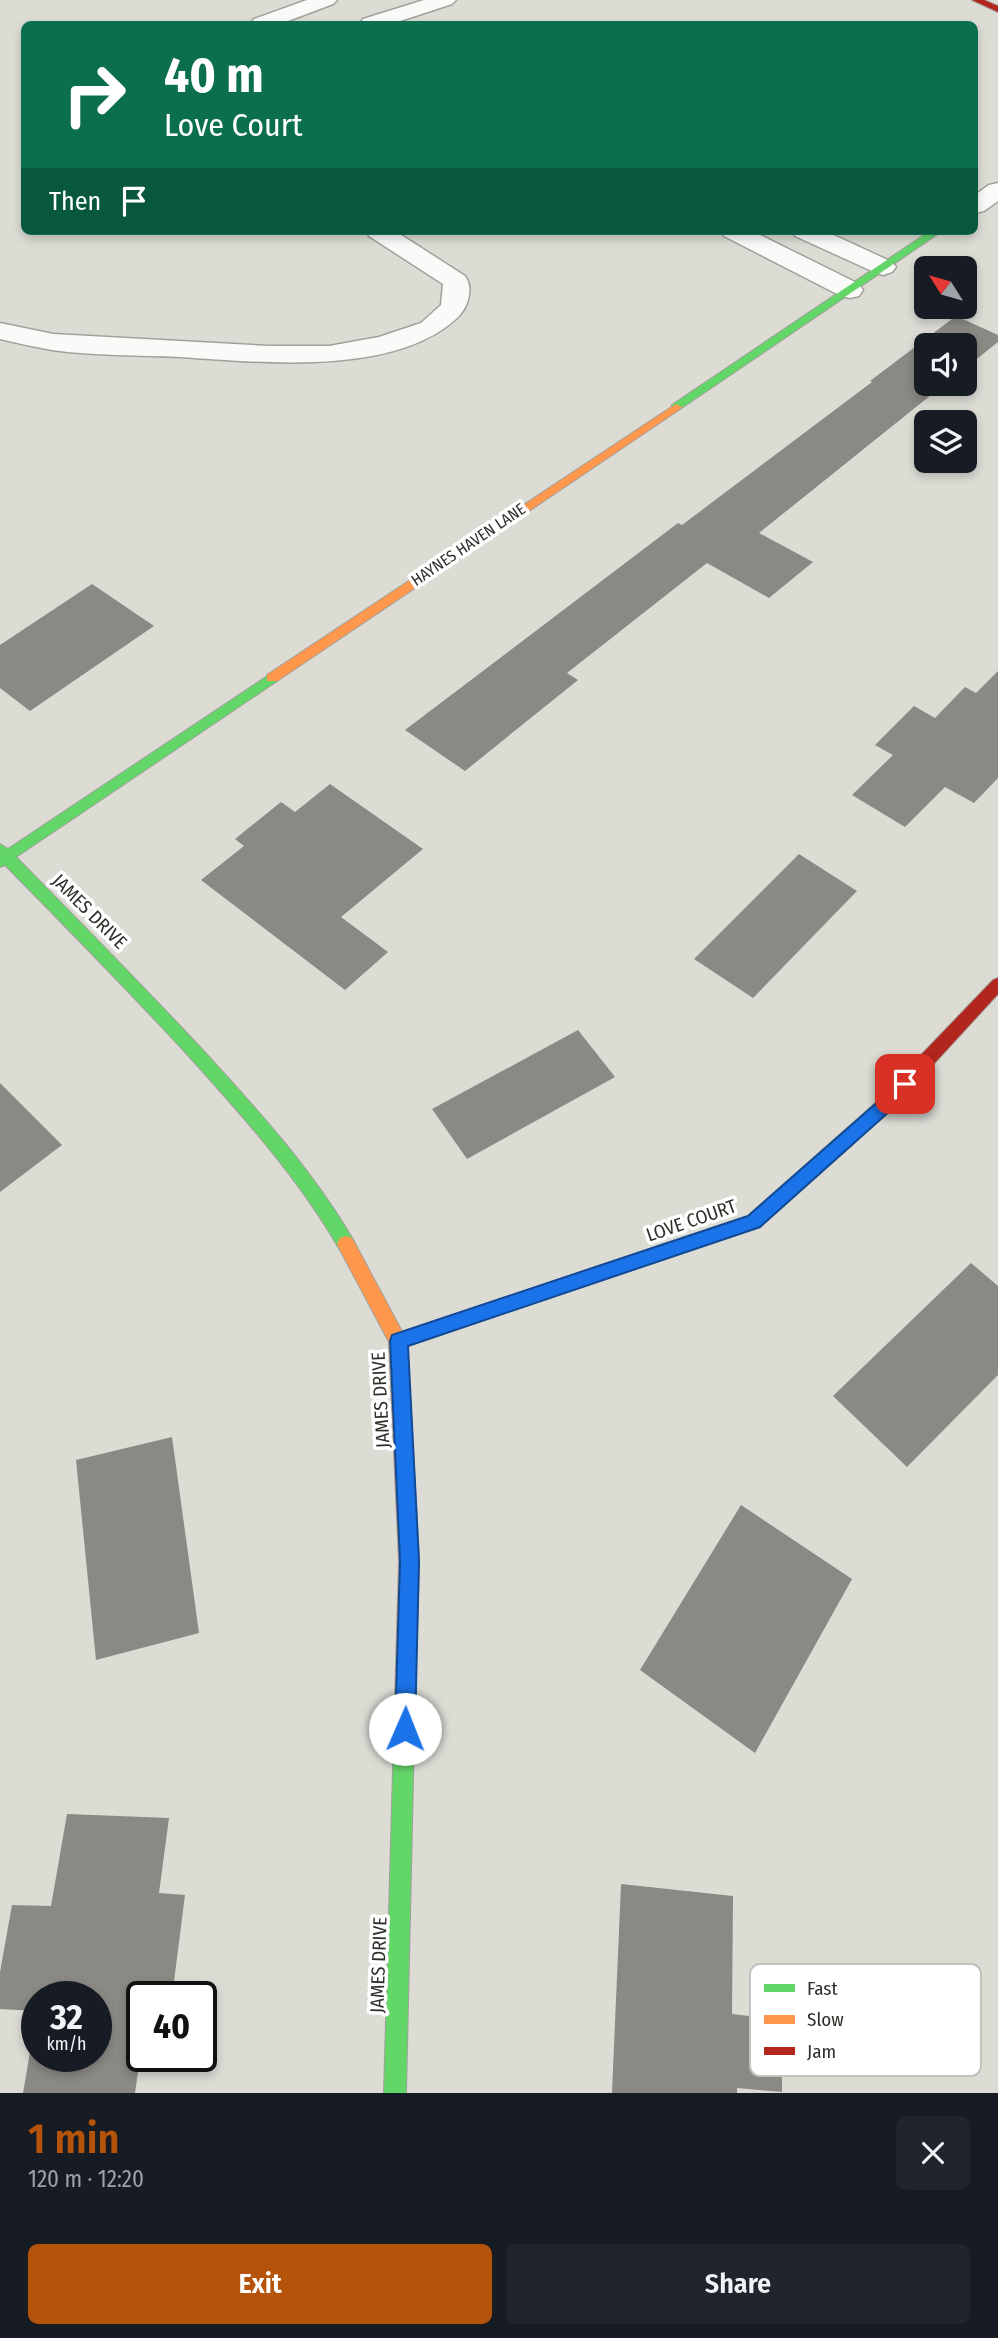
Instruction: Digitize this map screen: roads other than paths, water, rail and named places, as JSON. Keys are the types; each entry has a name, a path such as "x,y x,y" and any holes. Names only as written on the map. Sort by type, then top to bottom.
{"street":[{"path":"270,21 326,0"},
{"path":"385,21 445,0"},
{"path":"976,0 998,9"},
{"path":"355,7 376,21"},
{"path":"978,204 998,190"},
{"path":"0,331 53,342 268,354 329,354 384,344 430,329 454,307 456,281 384,235"},
{"path":"741,235 850,290"},
{"path":"813,235 883,267"},
{"name":"HAYNES HAVEN LANE","path":"2,856 931,235"},
{"name":"JAMES DRIVE","path":"2,856 134,986 257,1121 325,1205 398,1341 410,1561 396,2093"},
{"name":"LOVE COURT","path":"398,1341 754,1222 887,1104 998,984"}]}
